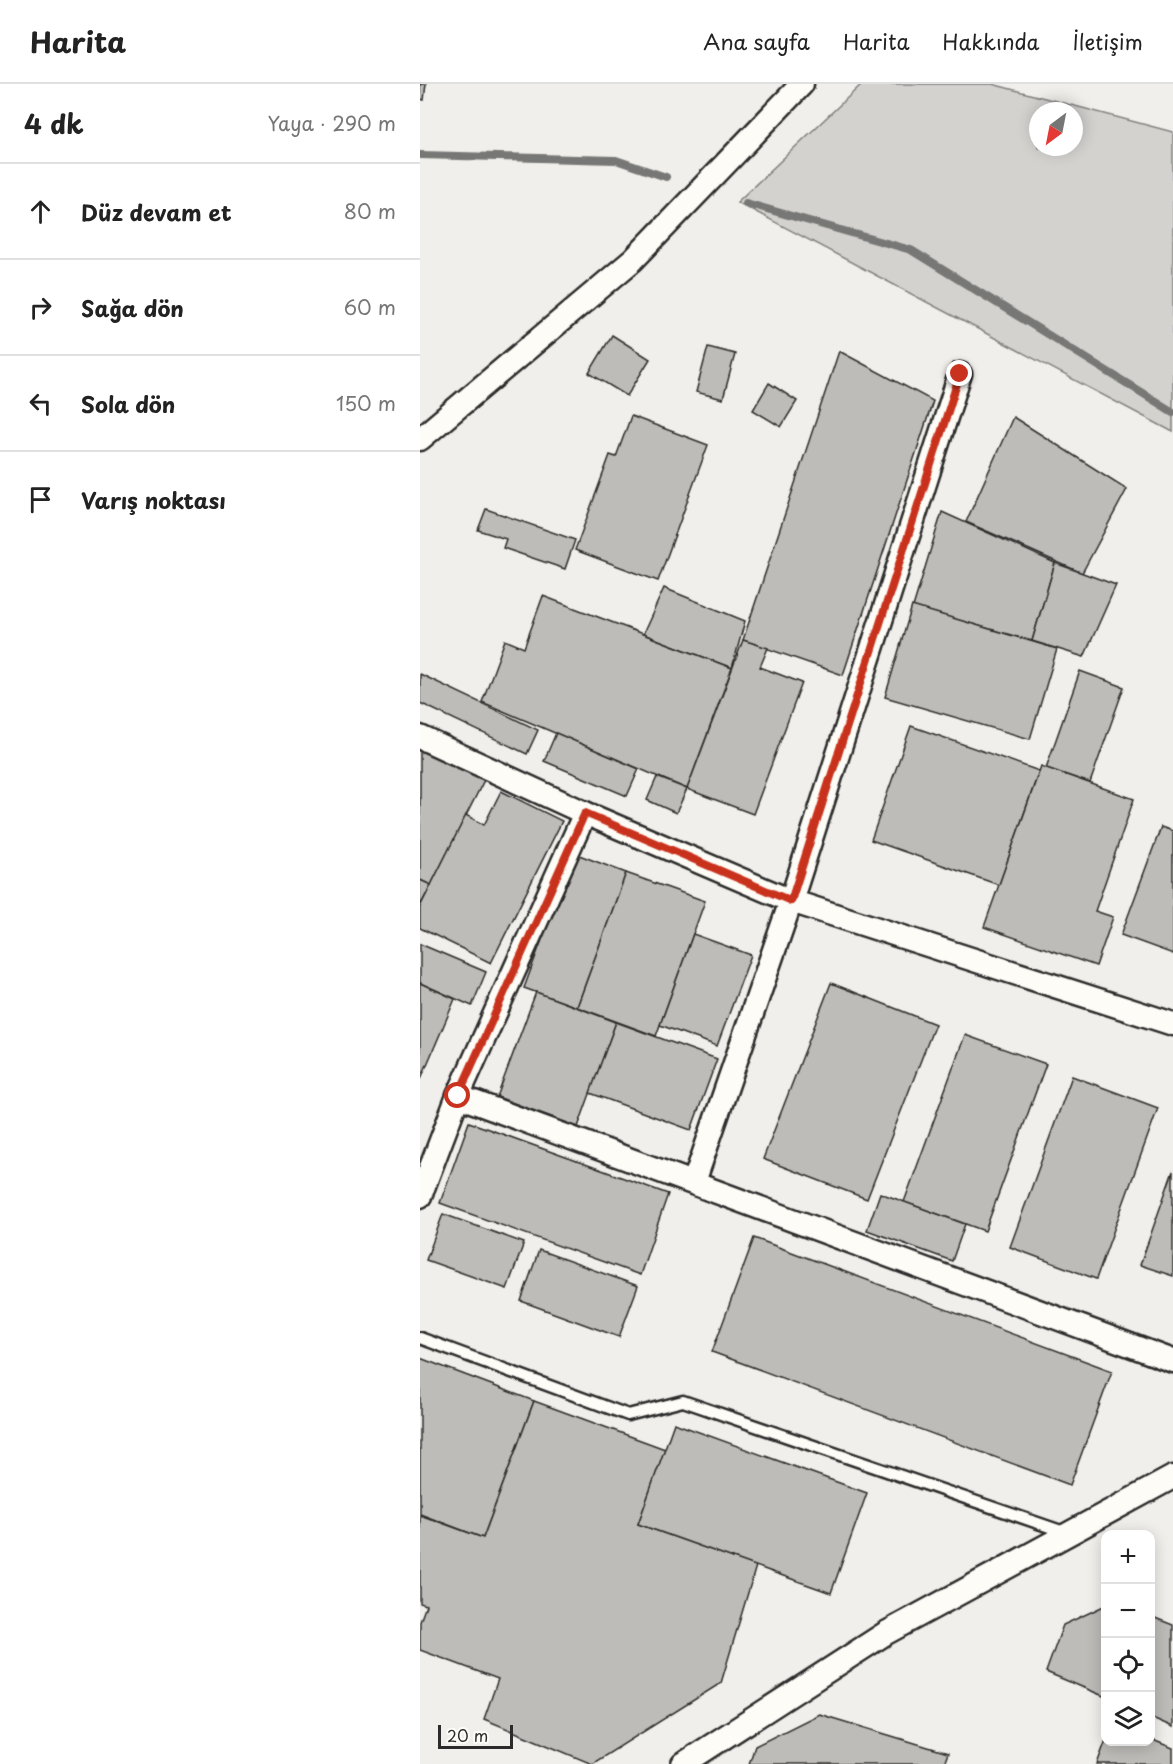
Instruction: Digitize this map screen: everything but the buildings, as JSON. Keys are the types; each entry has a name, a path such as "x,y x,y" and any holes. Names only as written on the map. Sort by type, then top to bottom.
{"street":[{"path":"420,440 633,260 802,84"},
{"path":"694,1182 791,901 960,374"},
{"path":"420,737 585,813 791,901 1173,1024"},
{"path":"420,1196 458,1096 585,813"},
{"path":"458,1096 1173,1361"},
{"path":"683,1764 886,1633 1173,1477"}],"lane":[{"path":"420,1338 628,1414 683,1401 1067,1534"}],"shaded area":[{"path":"862,84 992,84 1060,102 1029,102 1029,156 1083,156 1083,108 1173,132 1173,432 737,202"}],"waterway":[{"path":"420,155 616,160 666,177"},
{"path":"746,203 911,250 1173,412"}],"route":[{"path":"458,1096 585,813 791,901 960,374"}]}
